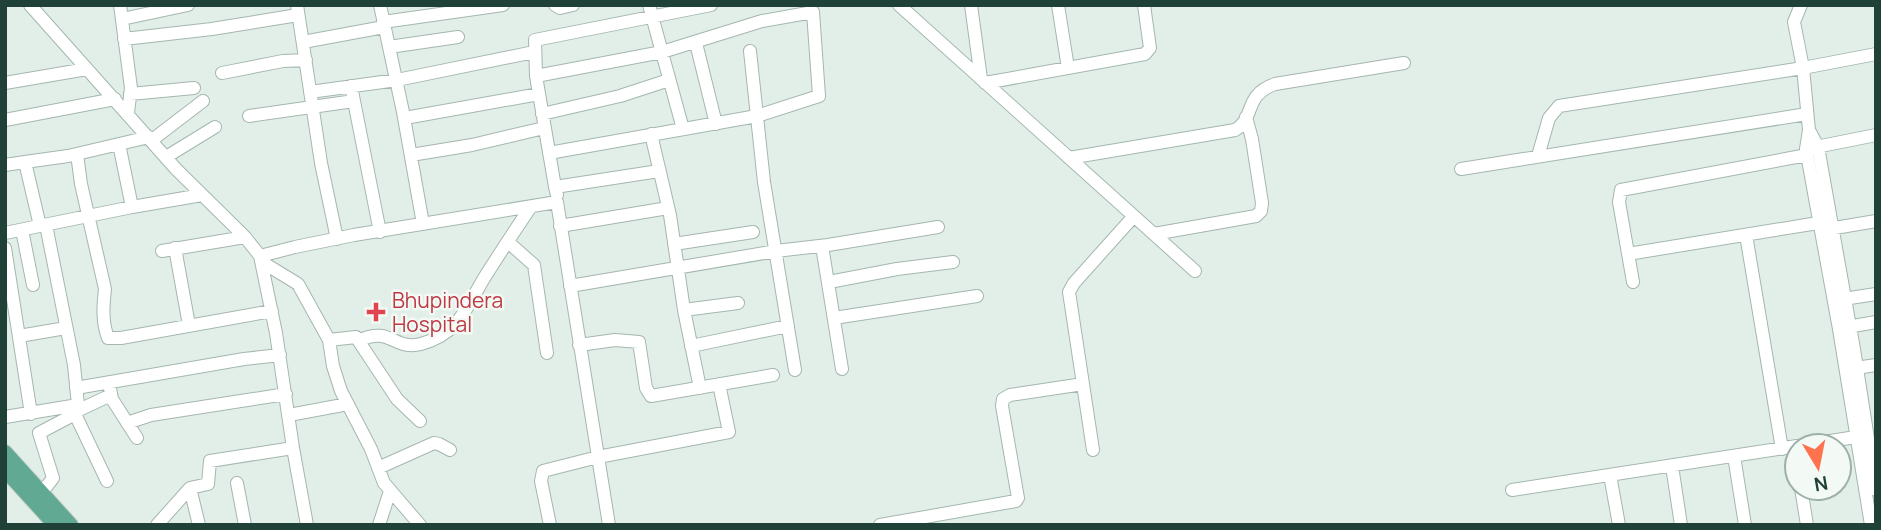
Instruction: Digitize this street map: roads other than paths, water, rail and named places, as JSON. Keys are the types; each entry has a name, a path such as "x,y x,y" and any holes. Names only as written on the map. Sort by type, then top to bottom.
{"main road":[{"path":"5,452 71,525"},
{"path":"5,470 55,525"}],"street":[{"path":"30,5 166,157 245,237 261,259 298,284 329,340 337,382 390,491 420,525"},
{"path":"120,5 130,94 128,113"},
{"path":"122,19 188,5"},
{"path":"380,5 405,118 423,224"},
{"path":"303,42 383,25 424,11 503,5"},
{"path":"555,5 560,8 572,5"},
{"path":"609,525 544,128 534,42 536,39 651,11 711,5"},
{"path":"899,5 1195,271"},
{"path":"971,5 983,81"},
{"path":"1058,5 1068,68"},
{"path":"983,81 1148,52 1150,48 1144,5"},
{"path":"1801,5 1794,22 1803,68 1810,150 1867,441 1873,488 1871,525"},
{"path":"124,39 212,29 298,10 321,163 337,239"},
{"path":"651,11 682,129"},
{"path":"536,76 662,52 762,21 813,12 819,96 757,117 549,153"},
{"path":"389,47 458,37"},
{"path":"696,43 716,124"},
{"path":"750,51 764,182 795,370"},
{"path":"310,92 397,80 534,52"},
{"path":"1538,156 1549,118 1559,106 1876,54"},
{"path":"222,74 283,61 306,60"},
{"path":"1069,158 1235,130 1243,124 1252,102 1262,88 1404,64"},
{"path":"5,83 87,69"},
{"path":"542,114 620,96 669,80"},
{"path":"351,86 380,232"},
{"path":"130,94 194,88"},
{"path":"405,118 539,94"},
{"path":"5,120 115,99"},
{"path":"249,116 354,101"},
{"path":"5,165 77,154 151,138 203,102"},
{"path":"1461,169 1807,114"},
{"path":"1154,234 1255,216 1261,211 1255,152 1246,117"},
{"path":"166,157 215,127"},
{"path":"411,155 472,145 544,128"},
{"path":"651,134 668,208 684,310 700,388"},
{"path":"1633,282 1619,202 1620,192 1624,188 1876,135"},
{"path":"119,144 132,207"},
{"path":"77,154 105,289 103,306 108,338 121,338 272,311"},
{"path":"26,162 66,328 77,410 107,481"},
{"path":"555,187 659,171"},
{"path":"5,233 202,195"},
{"path":"261,259 295,247 557,202"},
{"path":"360,340 377,334 412,345 428,341 457,323 470,307 483,279 530,208"},
{"path":"560,226 668,208"},
{"path":"1093,450 1069,292 1134,216"},
{"path":"1628,254 1746,235 1876,221"},
{"path":"570,286 938,227"},
{"path":"22,230 33,285"},
{"path":"674,244 753,232"},
{"path":"1746,235 1790,432"},
{"path":"189,325 169,250 245,237"},
{"path":"508,242 534,265 547,353"},
{"path":"822,246 842,369"},
{"path":"5,248 31,414"},
{"path":"261,259 280,355 307,525"},
{"path":"829,282 953,262"},
{"path":"1839,300 1876,294"},
{"path":"834,318 977,296"},
{"path":"684,310 738,303"},
{"path":"1844,328 1876,322"},
{"path":"691,346 788,326"},
{"path":"19,337 66,328"},
{"path":"329,340 352,336 360,340 397,399 420,421"},
{"path":"579,345 615,340 638,341 646,388 651,396 773,375"},
{"path":"76,388 110,389 244,359 280,355"},
{"path":"1851,369 1876,365"},
{"path":"550,525 541,473 597,457 729,432 719,384"},
{"path":"880,525 1016,502 1018,498 1003,399 1010,395 1083,384"},
{"path":"39,490 47,486 53,478 39,433 110,389"},
{"path":"110,389 136,438"},
{"path":"127,423 157,414 286,394"},
{"path":"289,415 348,404"},
{"path":"5,417 77,410"},
{"path":"379,468 433,443 450,450"},
{"path":"157,525 190,488 208,484 210,461 293,449"},
{"path":"1513,490 1783,449"},
{"path":"1734,456 1745,525"},
{"path":"1672,466 1681,525"},
{"path":"1611,475 1619,525"},
{"path":"237,483 245,525"},
{"path":"190,488 199,525"},
{"path":"379,525 390,491"},
{"path":"1803,502 1807,525"}],"place":[{"name":"Bhupindera Hospital","path":"376,312"}]}
